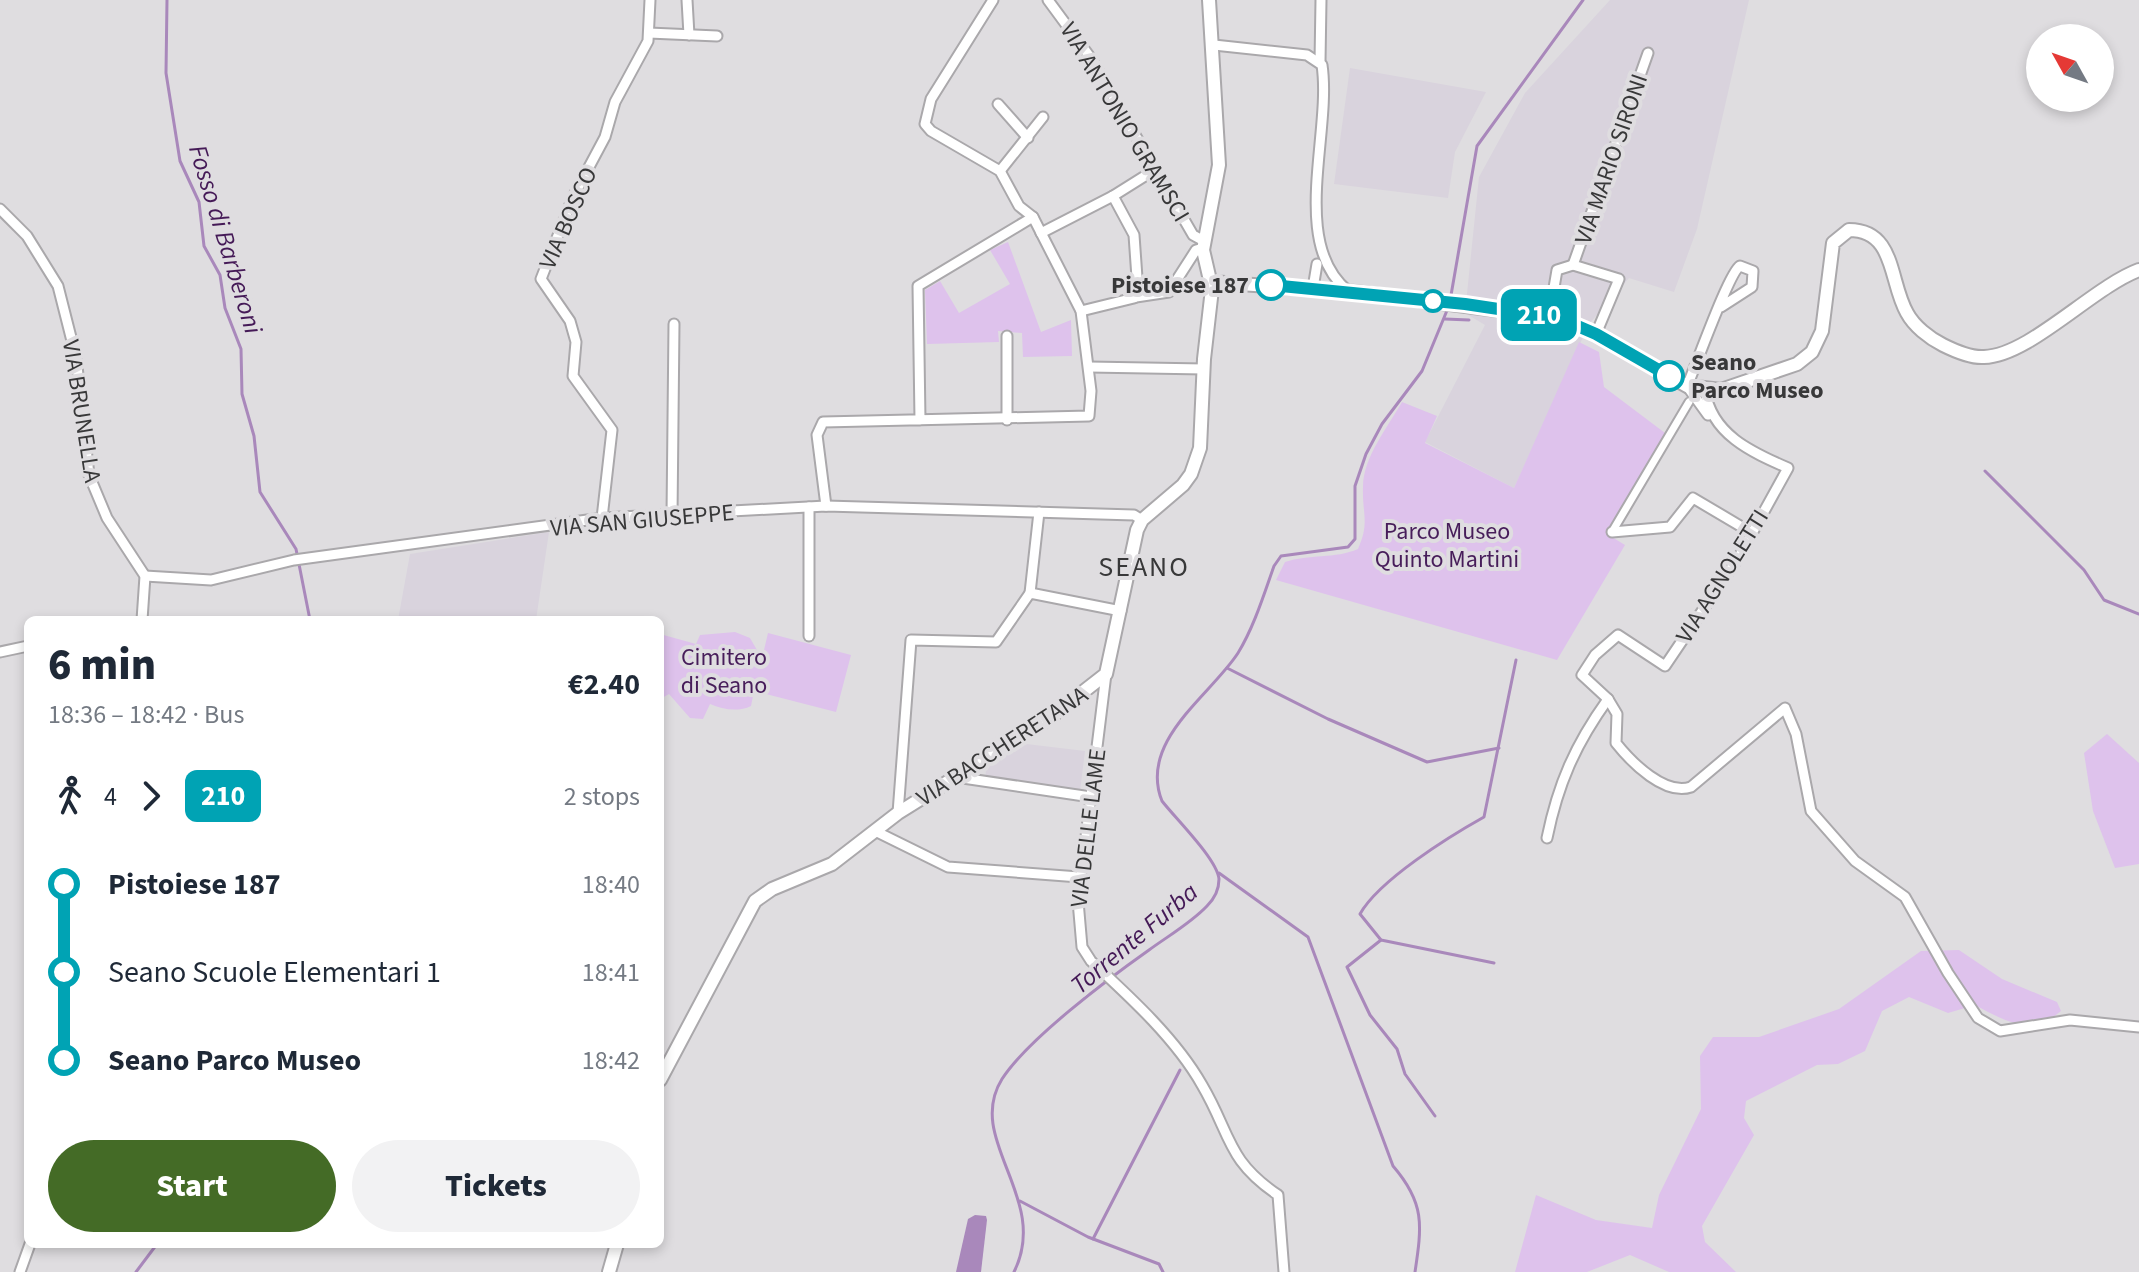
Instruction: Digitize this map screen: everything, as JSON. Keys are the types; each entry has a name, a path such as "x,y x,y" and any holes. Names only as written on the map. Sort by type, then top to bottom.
{"street":[{"name":"VIA BOSCO","path":"602,518 612,430 573,376 576,342 570,321 541,279 573,197 595,159 615,102 649,33 650,0"},
{"path":"687,0 689,35"},
{"path":"826,506 817,435 823,422 1086,419 1092,410 1081,311 1033,217 1019,206 1000,171 931,131 925,116 931,99 993,0"},
{"name":"VIA ANTONIO GRAMSCI","path":"1048,0 1090,57 1193,235 1204,244"},
{"path":"1139,518 1183,485 1197,461 1211,282 1204,244 1219,165 1209,0"},
{"path":"1313,288 1317,264 1323,98 1316,60 1321,0"},
{"path":"649,33 717,36"},
{"path":"1214,45 1316,60"},
{"name":"VIA MARIO SIRONI","path":"1573,265 1648,53"},
{"path":"998,104 1028,138"},
{"path":"1000,171 1043,117"},
{"path":"1041,233 1113,196 1156,169"},
{"path":"1113,196 1134,235 1137,295"},
{"name":"VIA BRUNELLA","path":"0,209 27,236 58,286 76,357 92,484 114,531 145,576"},
{"path":"920,420 918,286 1033,217"},
{"path":"1211,282 1336,290 1549,317 1596,334 1687,386 1721,390 1784,369 1812,352 1822,331 1833,243 1849,230 1869,233 1879,240 1892,264 1908,315 1922,331 1950,348 1986,357 2047,330 2102,288 2139,270"},
{"path":"1318,235 1324,262 1349,292"},
{"path":"1081,311 1137,295 1169,292 1196,250 1204,244"},
{"path":"1317,264 1336,290"},
{"name":"VIA MARIO SIRONI","path":"1549,317 1557,270 1573,265 1619,279 1596,334"},
{"path":"1687,386 1734,269 1740,266 1753,271 1752,287 1721,307"},
{"path":"672,516 674,324"},
{"path":"1007,336 1007,420"},
{"path":"1089,367 1204,369"},
{"name":"VIA AGNOLETTI","path":"1608,699 1582,675 1595,655 1618,635 1665,666 1752,533 1788,468 1736,442 1687,386"},
{"name":"VIA AGNOLETTI","path":"1705,390 1709,409 1716,421"},
{"path":"1612,532 1689,402"},
{"path":"1612,532 1670,527 1693,498 1752,533"},
{"name":"VIA SAN GIUSEPPE","path":"145,576 211,580 294,560 602,518 826,506 1139,518"},
{"path":"809,507 809,636"},
{"path":"898,813 911,640 996,642 1030,593 1039,512"},
{"name":"VIA BACCHERETANA","path":"664,1072 755,901 772,889 820,871 898,813 1047,720 1106,674 1139,518"},
{"path":"142,616 145,576"},
{"path":"1030,593 1121,611"},
{"path":"0,652 24,647"},
{"name":"VIA DELLE LAME","path":"1106,674 1079,877 1077,924 1082,947 1183,1057 1203,1085 1241,1164 1278,1195 1284,1272"},
{"path":"1547,838 1557,789 1590,724 1608,699 1617,714 1616,743 1665,786 1680,791 1691,787 1785,708 1796,734 1811,811 1855,861 1905,897 1978,1018 2000,1031 2070,1020 2139,1027"},
{"path":"956,777 1091,797"},
{"path":"875,831 948,867 1079,877"},
{"path":"20,1272 29,1248"},
{"path":"609,1272 616,1248"}],"shaded area":[{"path":"1610,0 1749,0 1697,229 1674,292 1629,278 1589,324 1514,488 1425,442 1485,325 1465,313 1479,177 1525,93"},
{"path":"1350,68 1486,92 1455,152 1448,198 1334,184"},
{"path":"549,532 537,616 399,616 410,554"},
{"path":"1018,743 1085,751 1080,791 986,778 985,763"},
{"path":"975,1215 986,1216 987,1220 981,1272 956,1272 968,1219"}],"green space":[{"path":"1008,242 1041,332 1071,320 1072,356 1023,357 1022,333 998,331 999,342 927,344 925,290 940,281 959,313 1010,284 990,250"},
{"name":"Parco Museo Quinto Martini","path":"1579,342 1599,352 1604,387 1665,433 1607,534 1625,545 1557,660 1276,580 1285,562 1358,549 1365,525 1363,487 1367,465 1402,402 1437,416 1425,443 1514,488"},
{"name":"Cimitero di Seano","path":"735,632 750,638 757,650 764,650 768,633 851,655 836,712 754,691 751,706 731,710 710,704 703,719 690,718 669,694 664,697 664,635 696,644 700,635"},
{"path":"2107,734 2139,763 2139,864 2115,868 2093,811 2084,753"},
{"path":"1959,950 2002,979 2057,1002 2061,1011 2039,1023 2018,1024 1975,1005 1948,1013 1909,997 1882,1011 1865,1051 1838,1064 1817,1065 1746,1101 1744,1118 1754,1135 1702,1226 1705,1242 1736,1272 1669,1272 1630,1255 1587,1272 1515,1272 1536,1195 1596,1220 1652,1228 1659,1195 1701,1109 1700,1056 1713,1037 1759,1037 1839,1009 1921,951"}],"waterway":[{"name":"Fosso di Barberoni","path":"167,0 166,73 180,161 199,202 204,246 220,275 225,308 241,349 242,394 254,436 260,492 296,549 309,616"},
{"name":"Torrente Furba","path":"1450,301 1477,146 1583,0"},
{"name":"Torrente Furba","path":"1014,1272 1023,1245 1022,1219 993,1124 993,1102 1002,1079 1030,1046 1070,1010 1194,918 1214,897 1219,883 1217,871 1204,850 1162,801 1157,779 1160,758 1181,720 1226,669 1244,643 1274,566 1281,556 1348,547 1355,539 1355,486 1366,454 1382,424 1422,371 1448,308"},
{"path":"1445,319 1469,320"},
{"path":"1985,471 2084,570 2104,600 2139,614"},
{"path":"1494,963 1381,940 1360,914 1369,901 1399,873 1484,817 1516,660"},
{"path":"1227,668 1328,719 1427,762 1499,748"},
{"path":"1219,873 1308,937 1393,1166 1416,1203 1420,1228 1415,1272"},
{"path":"1381,940 1347,967 1370,1015 1397,1049 1405,1074 1435,1116"},
{"path":"1093,1239 1180,1070"},
{"path":"1020,1201 1088,1237 1159,1264 1163,1272"},
{"name":"Fosso di Barberoni","path":"136,1272 154,1248"}],"bus line":[{"name":"210","path":"1271,285 1465,304 1559,318 1596,334 1669,376"}],"place":[{"name":"Pistoiese 187","path":"1271,285"},
{"name":"Seano Parco Museo","path":"1669,376"}],"district":[{"name":"SEANO","path":"1144,566"}]}
